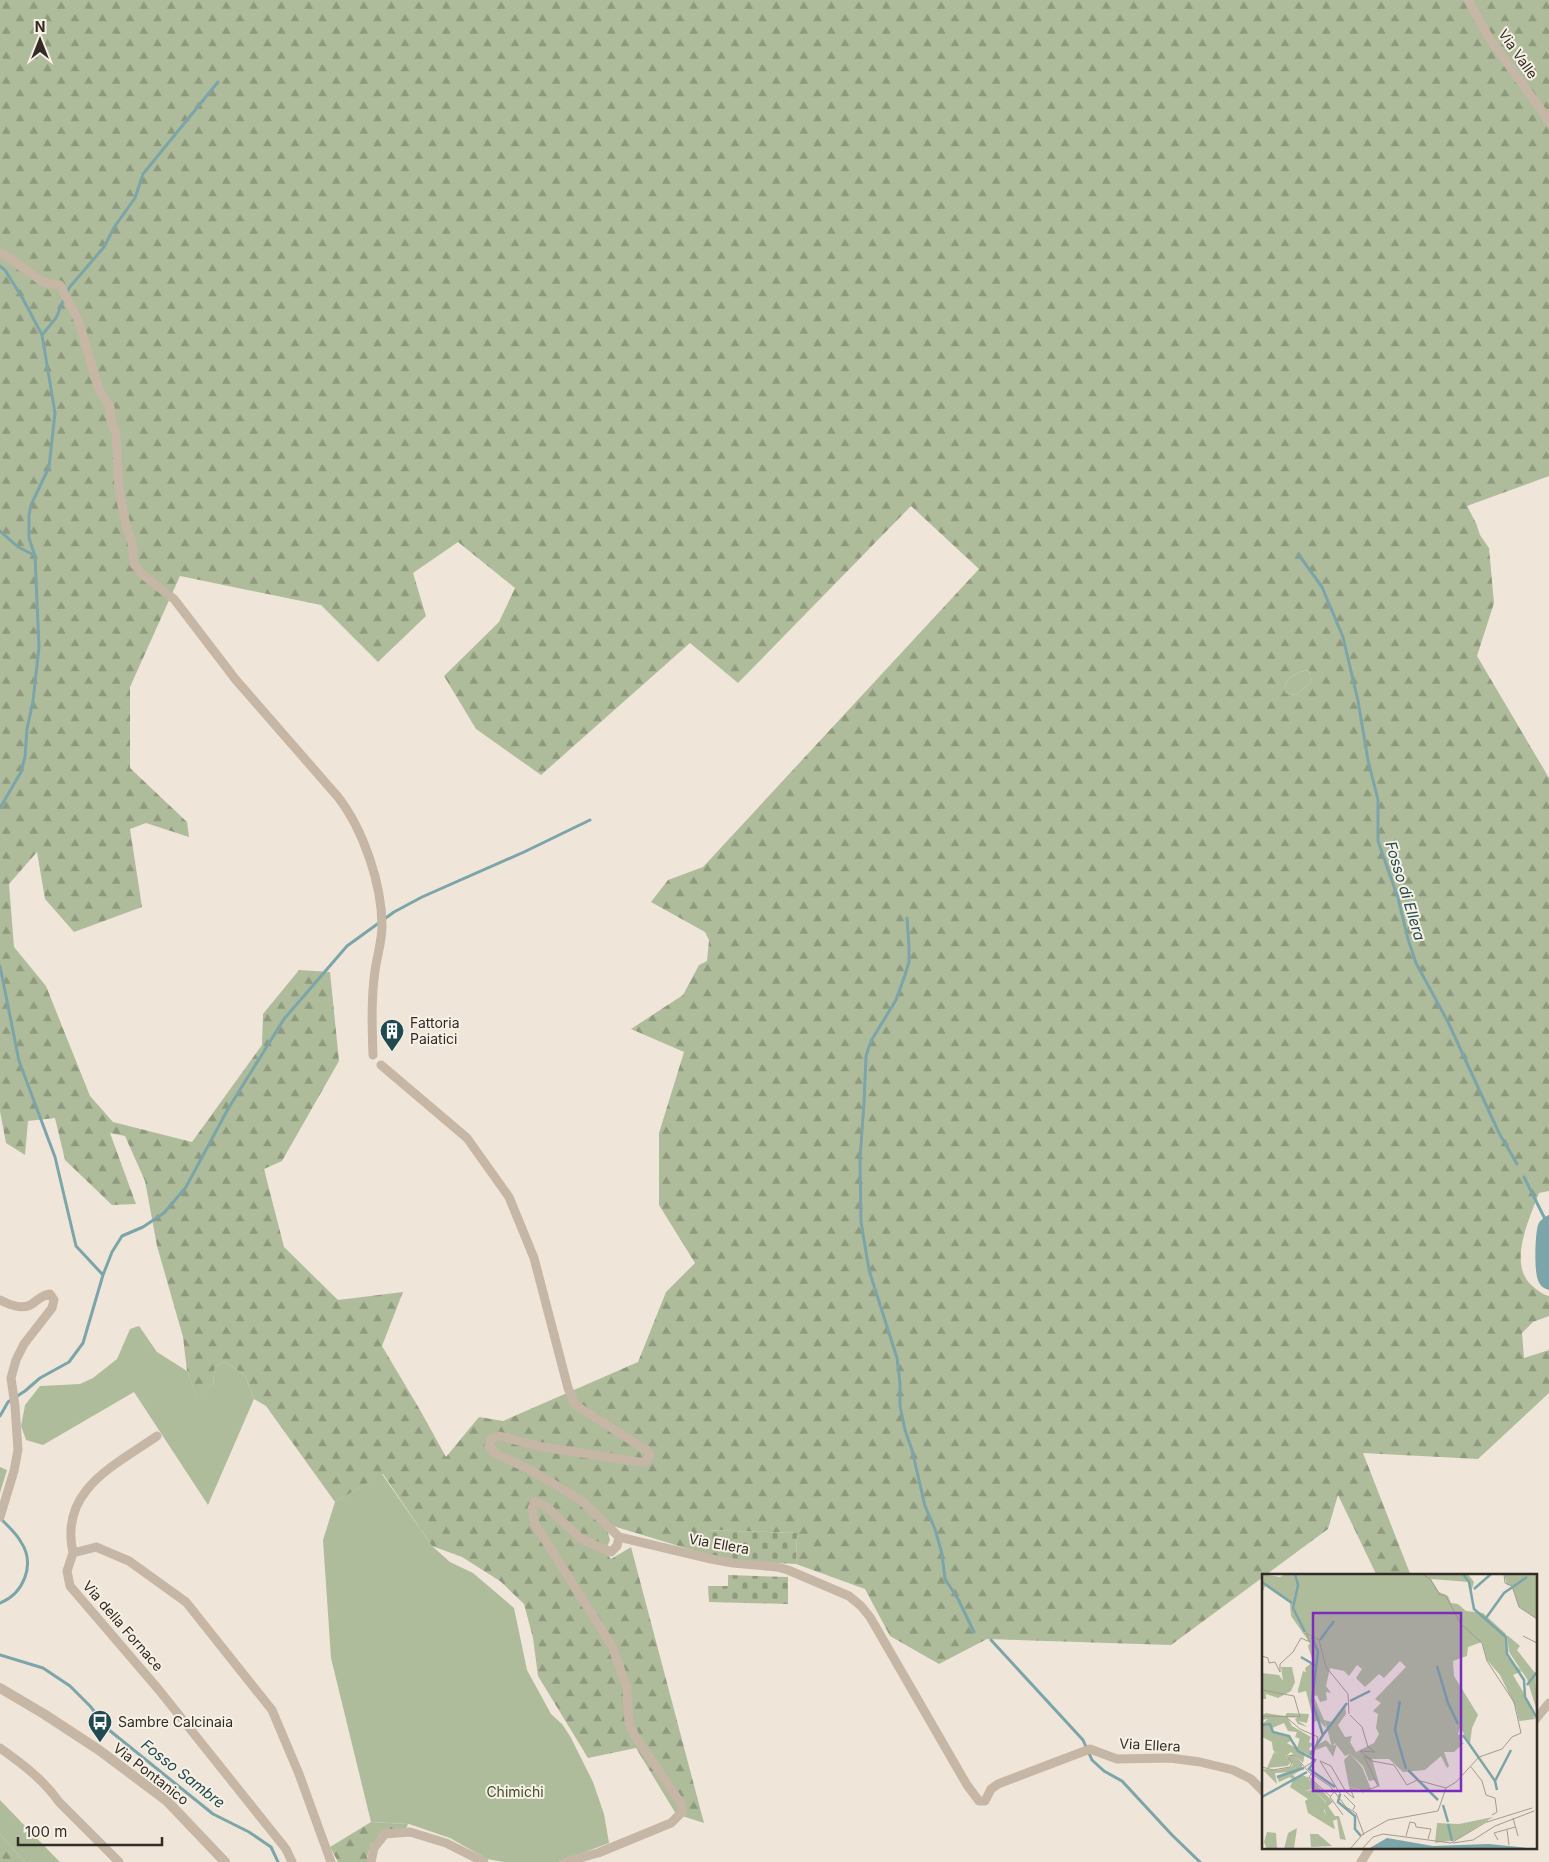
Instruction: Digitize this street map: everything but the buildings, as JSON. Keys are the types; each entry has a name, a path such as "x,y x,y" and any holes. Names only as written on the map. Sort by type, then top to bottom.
{"street":[{"name":"Via Valle","path":"1468,0 1490,38 1549,121"},
{"path":"0,253 43,282 60,285 79,322 99,390 110,407 111,421 116,433 119,489 126,526 132,542 134,564 143,575 174,599 236,680 352,816 370,864 382,914 372,1011 373,1055"},
{"path":"381,1065 467,1138 509,1196 534,1258 568,1388 575,1405 650,1454 648,1460 639,1462 543,1447 498,1436 491,1439 489,1446 496,1454 529,1469 582,1501 619,1537 617,1546 611,1552 581,1539 546,1507 535,1501 532,1509 535,1524 612,1646 627,1688 629,1723 635,1736 678,1799 682,1810 671,1824 598,1853 565,1862"},
{"path":"0,1300 20,1306 29,1306 43,1295 50,1294 54,1300 52,1308 24,1344 16,1360 11,1378 18,1450 14,1471 1,1514"},
{"name":"Via della Fornace","path":"157,1436 95,1479 79,1498 70,1532 72,1553 67,1571 70,1586 159,1690 286,1849 292,1862"},
{"name":"Via Ellera","path":"619,1537 711,1560 777,1567 849,1596 870,1617 967,1785 979,1801 985,1801 991,1789 998,1784 1086,1751 1117,1759 1170,1758 1200,1762 1233,1770 1251,1780 1262,1790"},
{"path":"72,1553 96,1548 130,1561 186,1602 272,1710 299,1774 331,1862"},
{"name":"Via Pontanico","path":"0,1688 99,1750 167,1801 225,1862"},
{"path":"1536,1719 1549,1703"},
{"path":"0,1748 54,1793 58,1802 119,1862"},
{"path":"371,1862 374,1848 385,1834 410,1832 446,1843 484,1862"},
{"path":"1361,1862 1369,1850"}],"green space":[{"path":"0,0 1549,0 1549,476 1467,506 1480,535 1489,548 1494,603 1477,656 1549,778 1549,1191 1539,1193 1525,1230 1521,1257 1522,1269 1527,1280 1536,1289 1549,1296 1549,1316 1533,1322 1522,1333 1524,1358 1549,1350 1549,1393 1478,1459 1363,1453 1410,1574 1376,1574 1338,1495 1328,1529 1267,1574 1262,1574 1262,1578 1171,1645 987,1639 939,1664 890,1636 865,1589 796,1564 797,1533 706,1530 705,1554 613,1526 607,1529 610,1540 605,1552 611,1559 631,1547 704,1823 676,1814 636,1748 588,1758 538,1676 533,1638 524,1604 500,1581 462,1557 432,1546 383,1474 335,1502 266,1406 254,1399 245,1375 224,1361 215,1367 213,1383 198,1401 187,1371 183,1337 157,1246 145,1181 125,1136 110,1133 136,1204 112,1205 65,1160 55,1118 28,1121 25,1155 6,1143 0,1111","holes":["911,506 979,569 703,867 668,880 651,902 705,932 709,940 707,961 699,965 683,995 631,1029 684,1052 659,1133 659,1205 695,1263 666,1292 638,1362 503,1421 479,1417 446,1457 382,1346 403,1292 338,1300 284,1247 264,1169 282,1161 339,1061 330,972 299,970 263,1014 262,1045 192,1142 113,1122 90,1096 46,986 14,947 9,884 37,852 45,899 74,932 142,907 130,829 146,823 189,837 187,822 130,768 130,687 180,576 321,605 378,662 426,616 413,573 458,542 515,588 499,622 444,676 476,729 541,775 690,643 738,683","1309,670 1311,682 1296,695 1285,693 1286,683 1299,672"]},
{"path":"1309,670 1311,682 1296,695 1285,693 1286,683 1291,677 1299,672"},
{"path":"139,1326 157,1352 187,1371 198,1400 213,1383 215,1367 224,1361 245,1375 254,1399 208,1505 134,1392 43,1445 26,1440 21,1426 25,1405 40,1386 80,1384 93,1378 117,1359 130,1329"},
{"path":"0,1467 7,1470 0,1493"},
{"name":"Chimichi","path":"382,1474 432,1546 450,1562 473,1573 514,1608 527,1670 551,1714 562,1724 570,1736 593,1782 604,1814 609,1843 559,1862 504,1862 487,1859 450,1838 409,1824 371,1822 331,1658 323,1540 335,1502"},
{"path":"706,1530 797,1533 796,1564 723,1560 705,1554"},
{"path":"728,1575 788,1577 788,1604 709,1602 708,1586 728,1586"},
{"path":"0,1800 60,1862 25,1862 0,1834"},
{"path":"371,1822 408,1824 406,1829 371,1844 367,1857 368,1862 338,1862 330,1847"},
{"path":"0,1834 25,1862 0,1862"}],"water":[{"path":"1549,1215 1549,1290 1542,1286 1538,1280 1535,1253 1538,1225 1542,1219"}],"waterway":[{"path":"67,293 69,288 104,247 115,226 135,198 143,174 218,82"},
{"path":"0,266 5,270 23,299 42,335 55,413 49,467 31,505 29,515 29,538 35,556 39,647 33,701 21,772 0,808"},
{"path":"42,335 56,318 64,299"},
{"path":"0,531 18,547 34,555"},
{"name":"Fosso di Ellera","path":"1299,555 1322,587 1343,637 1378,800 1378,841 1398,898 1416,963 1448,1022 1499,1133 1517,1164"},
{"path":"103,1275 112,1252 122,1236 143,1227 164,1213 186,1187 228,1109 284,1019 347,946 394,912 422,897 524,852 590,820"},
{"path":"907,918 909,962 896,1000 871,1041 866,1056 860,1158 861,1222 869,1270 897,1358 900,1406 905,1430 912,1450 925,1506 935,1529 942,1554 945,1579 958,1599 974,1632"},
{"path":"0,966 19,1061 55,1157 76,1246 103,1275 83,1343 69,1362 40,1378 8,1402 0,1416"},
{"name":"Fosso di Ellera","path":"1524,1177 1545,1219"},
{"name":"Fosso Sambre","path":"0,1518 19,1539 25,1551 27,1569 21,1586 8,1599 0,1603"},
{"path":"991,1640 1083,1740 1092,1760 1104,1771 1122,1781 1200,1862"},
{"name":"Fosso Sambre","path":"0,1655 43,1668 70,1686 90,1706 109,1730 213,1814 249,1832 271,1847 278,1862"}],"place":[{"name":"Fattoria Paiatici","path":"392,1052"},
{"name":"Sambre Calcinaia","path":"100,1743"}]}
